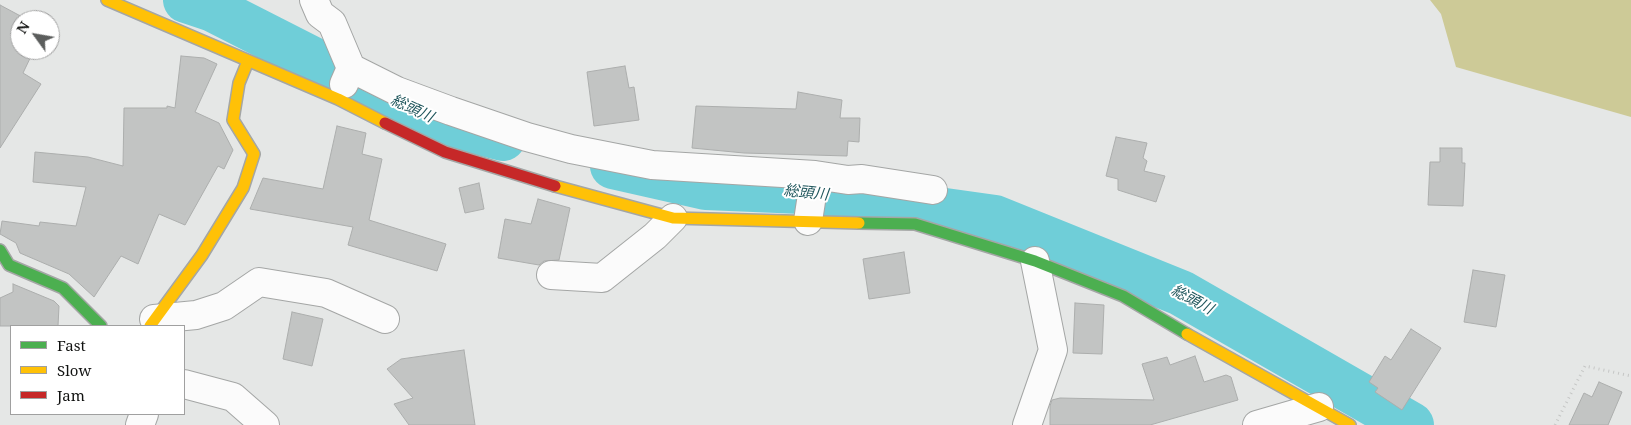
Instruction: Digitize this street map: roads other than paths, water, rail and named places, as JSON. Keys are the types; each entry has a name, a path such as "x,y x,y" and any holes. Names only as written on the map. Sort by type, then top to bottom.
{"street":[{"path":"106,0 338,99 445,152 525,178 673,218 915,224 1035,261 1123,296 1235,362 1350,425"},
{"path":"314,0 320,14 332,23 351,68 397,91 527,137 571,149 652,165 815,175 848,180 862,179 933,190"},
{"path":"152,323 202,255 243,188 254,154 233,120 239,83 248,61"},
{"path":"338,99 351,68"},
{"path":"808,221 815,175"},
{"path":"551,275 602,278 655,236 673,218"},
{"path":"0,250 9,265 63,288 100,325"},
{"path":"1027,425 1054,350 1035,261"},
{"path":"152,323 196,315 224,306 259,282 326,293 385,319"},
{"path":"185,384 233,397 265,425"},
{"path":"1257,425 1319,407"}],"waterway":[{"name":"総頭川","path":"186,0 213,9 429,119 503,138"},
{"name":"総頭川","path":"613,166 706,187 802,191 995,218 1181,293 1411,425"}]}
